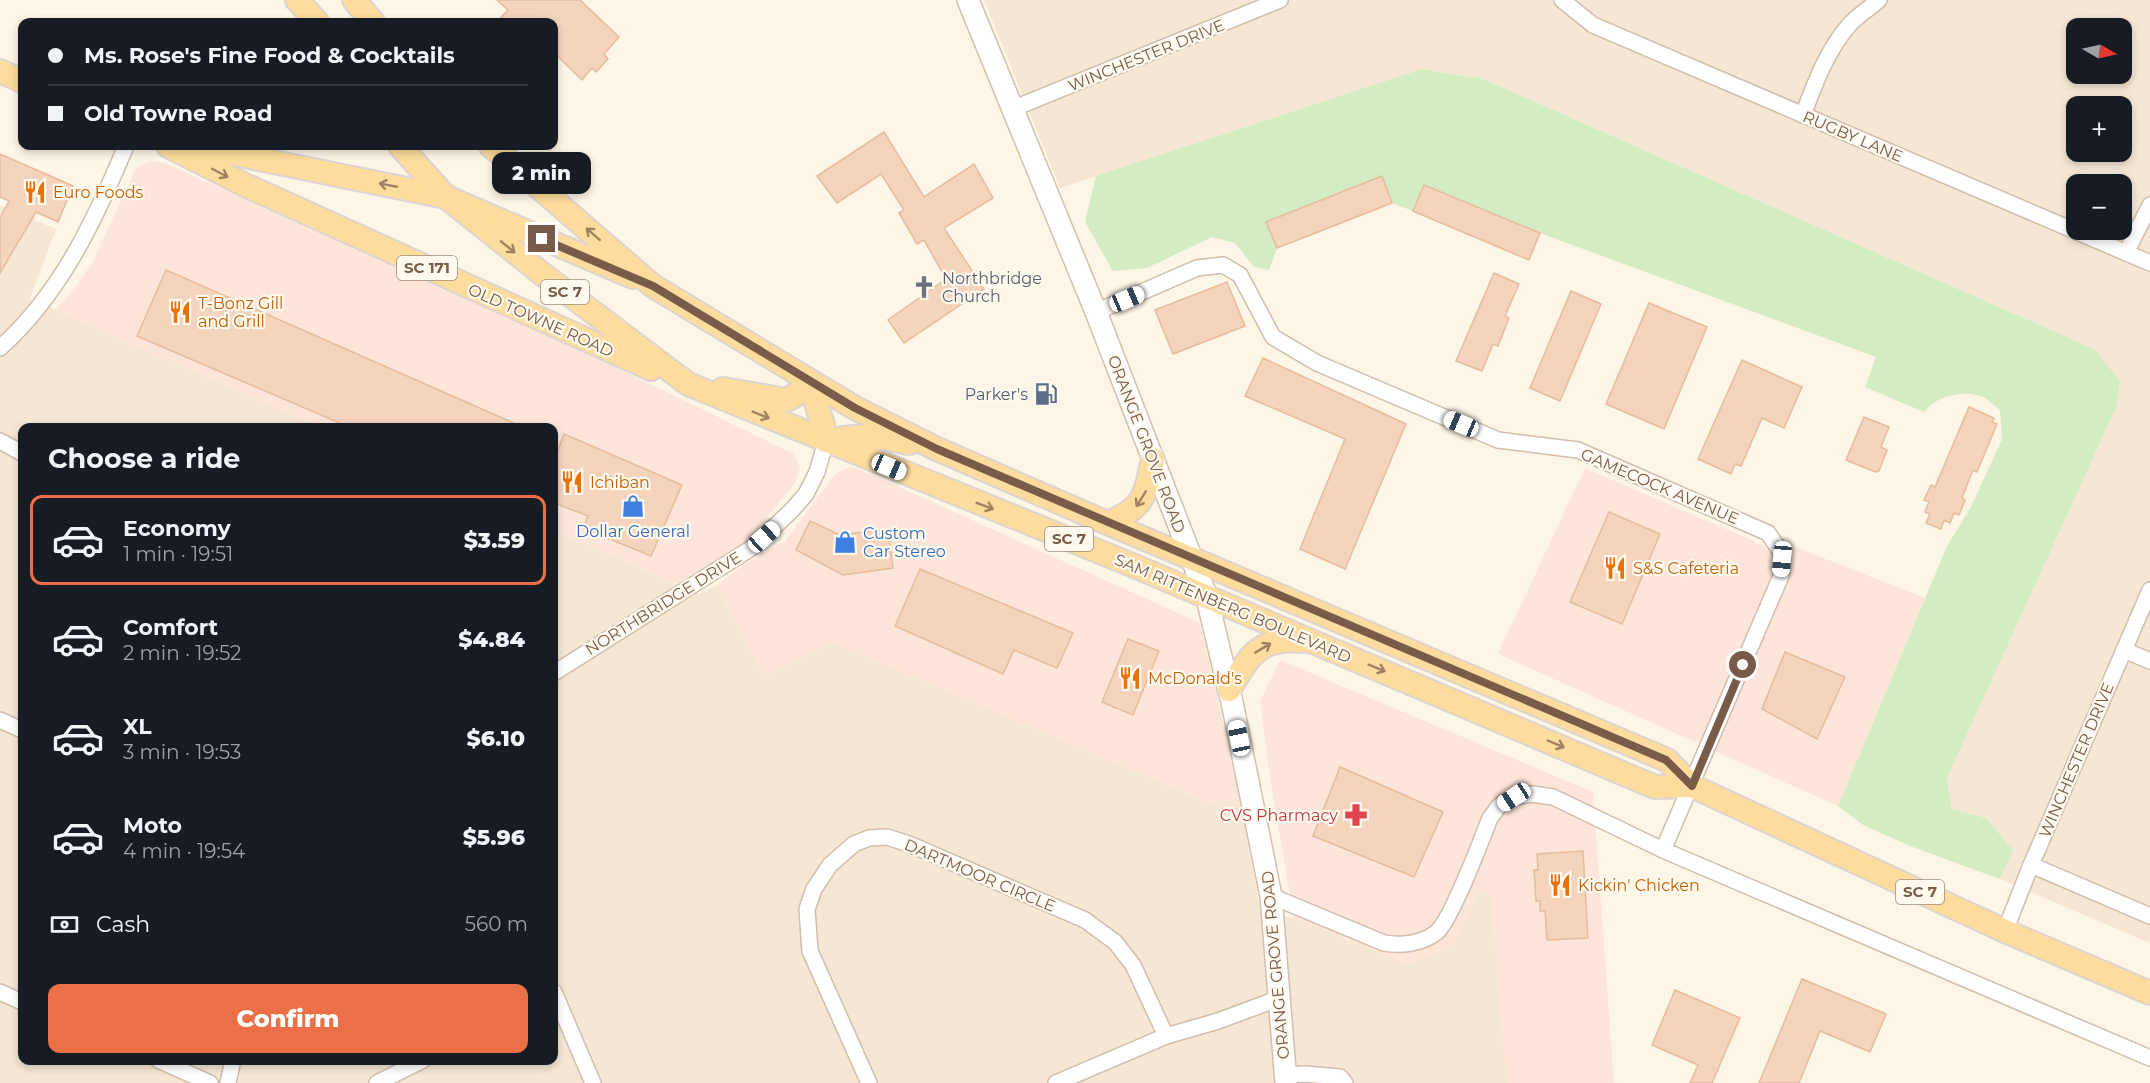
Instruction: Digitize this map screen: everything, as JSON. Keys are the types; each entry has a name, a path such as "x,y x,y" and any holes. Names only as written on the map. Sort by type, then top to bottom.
{"main road":[{"path":"292,0 303,18"},
{"path":"297,0 314,18"},
{"path":"354,0 370,18"},
{"path":"0,71 18,79"},
{"name":"OLD TOWNE ROAD","path":"176,150 244,186 688,384"},
{"path":"215,150 446,197 653,286"},
{"name":"SAM RITTENBERG BOULEVARD","path":"404,150 446,197 568,295 688,384 1132,565 1654,787 1692,786"},
{"name":"SAM RITTENBERG BOULEVARD","path":"496,150 653,286 855,408 937,449 1666,760 1692,786 2005,931 2150,993"},
{"path":"688,384 786,400 794,396 808,381 826,441 852,436 869,436 937,449"},
{"path":"1108,523 1134,509 1145,494 1153,459"},
{"path":"1229,690 1248,658 1264,646 1283,639 1316,643"}],"street":[{"name":"ORANGE GROVE ROAD","path":"968,0 1096,312 1206,597 1229,690 1271,896 1285,1079"},
{"name":"WINCHESTER DRIVE","path":"1012,109 1280,0"},
{"name":"RUGBY LANE","path":"1562,0 1593,25 2150,263"},
{"path":"1803,115 1834,44 1851,22 1880,0"},
{"path":"0,348 25,325 64,273 101,206 124,150"},
{"path":"2126,253 2150,205"},
{"name":"GAMECOCK AVENUE","path":"1096,312 1197,268 1223,265 1240,275 1273,337 1317,363 1498,440 1578,450 1768,533 1783,555 1781,576 1663,850"},
{"path":"0,441 18,451"},
{"name":"NORTHBRIDGE DRIVE","path":"558,670 753,547 806,494 817,472 826,441"},
{"name":"WINCHESTER DRIVE","path":"2005,931 2031,865 2150,590"},
{"path":"2124,650 2150,661"},
{"path":"0,720 18,728"},
{"path":"1271,896 1384,943 1401,946 1421,940 1437,932 1448,916 1495,812 1514,797 1532,794 1553,797 1663,850 2150,1058"},
{"name":"DARTMOOR CIRCLE","path":"870,1083 810,951 807,909 814,889 830,865 854,844 869,838 887,837 909,843 1085,920 1115,942 1133,965 1166,1036"},
{"path":"2031,865 2150,916"},
{"path":"0,992 18,1000"},
{"path":"1056,1083 1166,1036 1218,1021 1280,998"},
{"path":"558,1005 593,1083"},
{"path":"169,1065 210,1083"},
{"path":"228,1083 232,1065"},
{"path":"376,1083 413,1065"},
{"path":"1285,1079 1305,1074 1340,1077 1345,1083"}],"shaded area":[{"path":"984,0 2150,0 2150,943 2000,879 2013,850 1986,818 1952,809 1947,778 2116,408 2094,349 1483,79 1422,69 1060,188"},
{"path":"147,162 165,163 572,346 794,454 800,468 795,483 750,538 677,584 558,532 558,423 312,423 54,310 71,293 92,263 136,169"},
{"path":"0,206 56,229 30,299 312,423 18,423 18,1065 558,1065 558,532 699,594 716,586 765,676 834,642 1209,803 1240,798 1261,913 1294,918 1408,964 1453,945 1478,892 1491,896 1507,1083 0,1083"},
{"path":"849,467 859,469 1200,623 1240,798 1209,803 834,643 765,676 716,586 746,563 785,541 835,474"},
{"path":"1585,468 1763,545 1795,547 1925,598 1838,806 1498,654"},
{"path":"1280,660 1593,792 1614,1083 1507,1083 1491,896 1478,892 1453,945 1408,964 1294,918 1271,784 1260,701"}],"green space":[{"path":"1422,69 1483,79 2094,349 2120,381 2116,408 1947,778 1952,809 1986,818 2013,850 2000,879 1910,846 1863,825 1838,806 1947,546 1971,507 2002,439 2000,410 1987,399 1969,394 1952,395 1936,401 1924,412 1865,387 1876,357 1540,233 1425,185 1413,211 1392,203 1382,177 1267,223 1277,248 1269,270 1254,267 1235,243 1212,237 1147,268 1113,271 1085,222 1096,176"}],"building":[{"path":"497,0 580,0 619,37 604,54 608,59 596,72 592,68 582,80 558,57 558,18 501,18 508,10"},
{"path":"884,132 924,197 974,164 993,198 944,228 984,289 904,343 888,320 946,279 924,240 917,244 899,213 904,210 881,174 837,203 817,176"},
{"name":"Euro Foods","path":"0,154 73,186 58,222 36,212 0,273 0,218 9,201 0,197"},
{"path":"1382,176 1392,203 1277,248 1266,222"},
{"path":"1424,185 1540,233 1529,260 1413,211"},
{"path":"166,270 514,423 339,423 137,336"},
{"path":"1494,273 1519,284 1505,316 1509,318 1498,346 1493,344 1482,371 1456,361"},
{"path":"1227,282 1245,326 1173,354 1155,310"},
{"path":"1571,291 1601,304 1560,401 1530,388"},
{"path":"1649,303 1707,327 1664,429 1606,404"},
{"path":"1263,358 1406,424 1345,569 1300,549 1345,439 1245,396"},
{"path":"1742,360 1802,387 1784,428 1762,418 1741,466 1735,464 1731,474 1698,459"},
{"path":"1969,407 1994,418 1992,422 1997,424 1977,472 1973,470 1962,498 1965,500 1959,515 1954,513 1950,523 1944,520 1941,529 1926,523 1930,514 1925,512 1929,502 1924,500 1931,485 1935,487"},
{"path":"1864,417 1889,427 1881,447 1887,450 1879,471 1875,472 1846,460"},
{"name":"Dollar General","path":"564,434 682,485 651,556 583,528 588,516 558,505 558,450"},
{"name":"S&S Cafeteria","path":"1609,512 1660,534 1622,624 1570,602"},
{"name":"Custom Car Stereo","path":"810,521 840,535 888,529 893,568 843,575 796,550"},
{"path":"920,569 1073,633 1057,668 1014,650 1003,674 895,626"},
{"name":"McDonald's","path":"1128,639 1159,651 1133,715 1102,702"},
{"path":"1785,652 1845,677 1817,739 1762,709"},
{"name":"CVS Pharmacy","path":"1340,767 1443,812 1414,877 1313,836"},
{"name":"Kickin' Chicken","path":"1583,851 1588,938 1547,940 1545,911 1540,911 1540,901 1536,901 1534,870 1538,870 1537,854"},
{"path":"1802,979 1886,1014 1870,1052 1820,1031 1799,1083 1759,1083"},
{"path":"1675,990 1740,1018 1712,1083 1690,1083 1698,1065 1652,1045"}],"place":[{"name":"Euro Foods","path":"35,192"},
{"name":"Northbridge Church","path":"924,287"},
{"name":"T-Bonz Gill and Grill","path":"180,312"},
{"name":"Parker's","path":"1046,394"},
{"name":"Ichiban","path":"572,482"},
{"name":"Dollar General","path":"633,506"},
{"name":"Custom Car Stereo","path":"845,542"},
{"name":"S&S Cafeteria","path":"1615,568"},
{"name":"McDonald's","path":"1130,678"},
{"name":"CVS Pharmacy","path":"1356,815"},
{"name":"Kickin' Chicken","path":"1560,885"}],"route":[{"path":"542,239 653,286 855,408 937,449 1666,760 1692,786 1743,665"}]}
